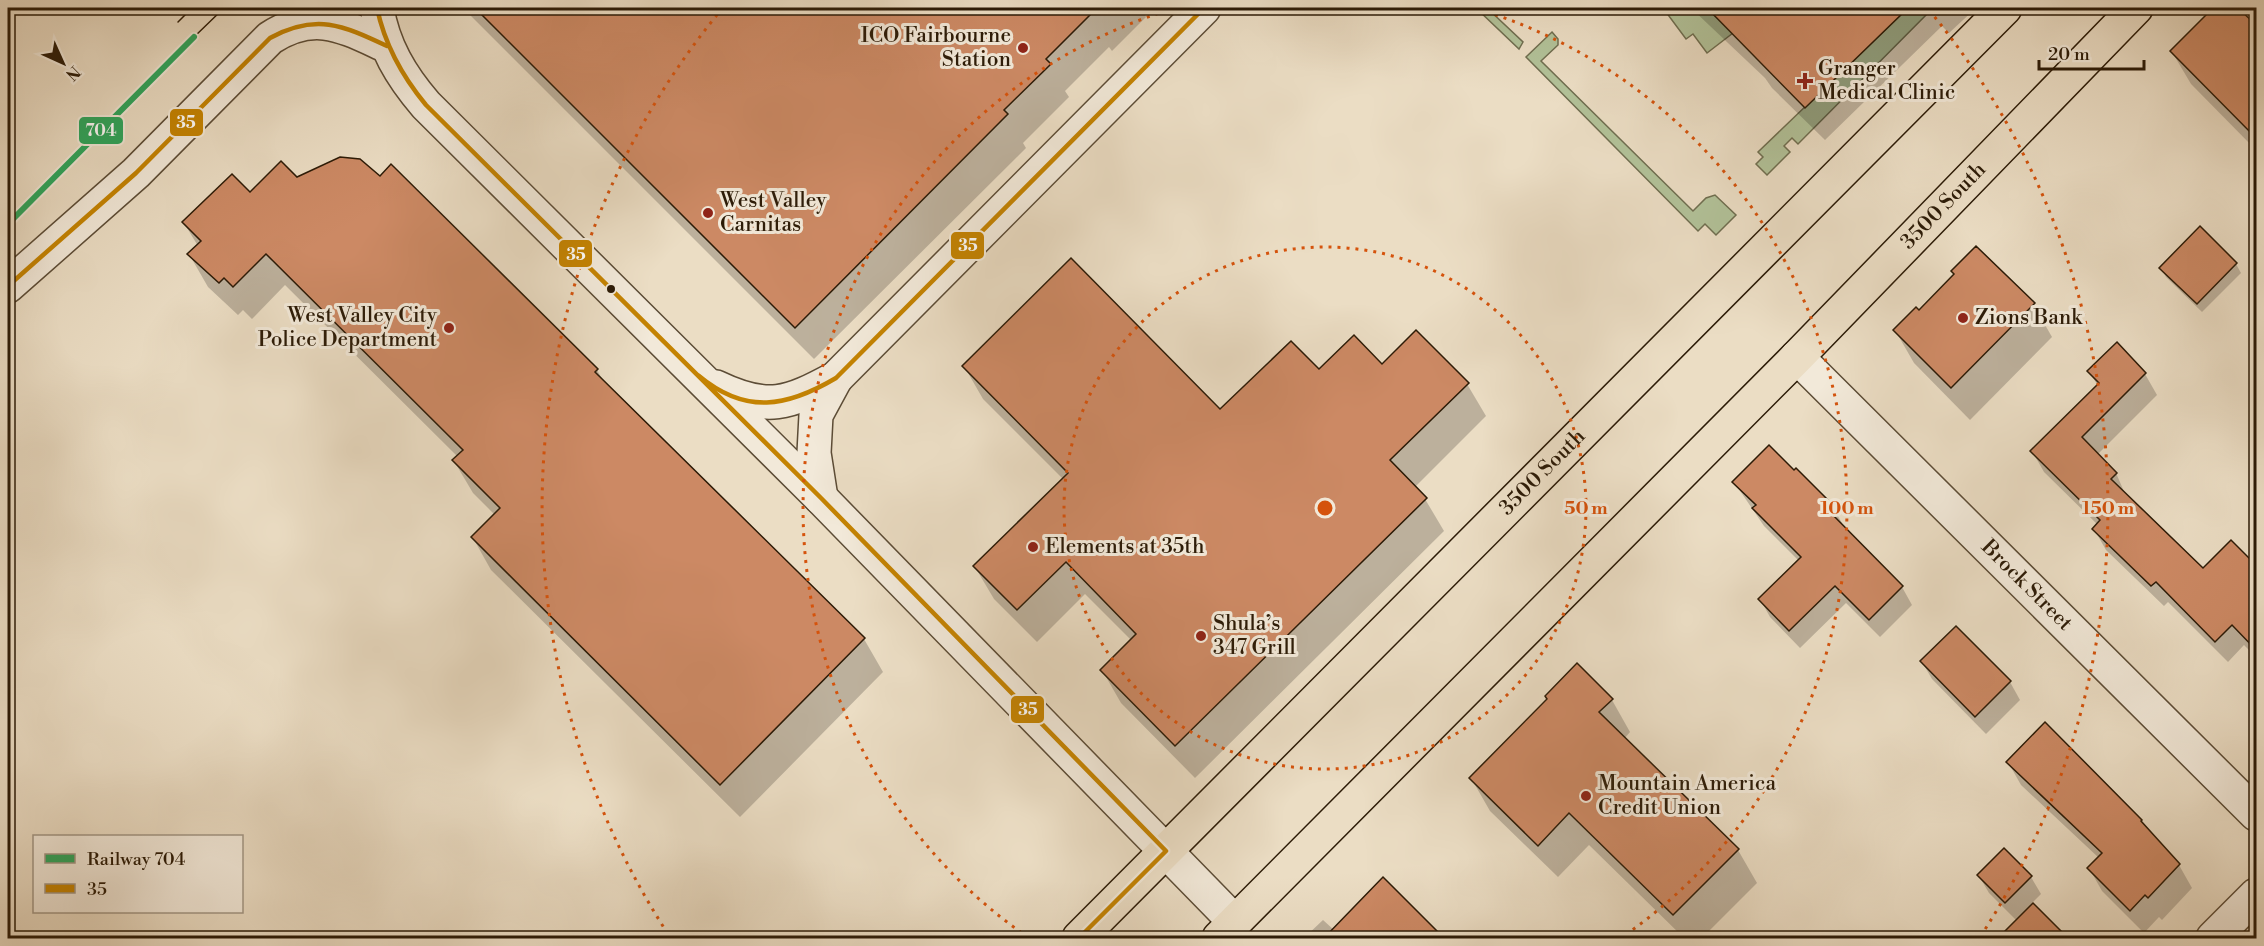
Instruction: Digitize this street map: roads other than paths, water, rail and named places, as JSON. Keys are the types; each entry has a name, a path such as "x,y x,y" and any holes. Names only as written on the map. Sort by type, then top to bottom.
{"main road":[{"name":"3500 South","path":"1079,939 2006,8"},
{"name":"3500 South","path":"1227,930 1797,357 2136,8"}],"street":[{"path":"377,8 387,46 403,76 426,105 821,498 1166,851 1227,930"},
{"path":"704,381 738,398 766,404 800,398 836,378 1204,8"},
{"path":"8,286 136,173 276,34 297,26 322,21 338,24 387,46"},
{"name":"Brock Street","path":"1797,357 2256,814"},
{"path":"821,498 814,453 816,415 836,378"},
{"path":"2213,939 2256,895"}],"tram line":[{"path":"178,22 192,8"},
{"path":"194,37 224,8"}],"rail line":[{"name":"704","path":"8,224 194,37"}],"place":[{"name":"ICO Fairbourne Station","path":"1023,48"},
{"name":"Granger Medical Clinic","path":"1805,81"},
{"name":"West Valley Carnitas","path":"708,213"},
{"name":"Zions Bank","path":"1963,318"},
{"name":"West Valley City Police Department","path":"449,328"},
{"name":"Elements at 35th","path":"1033,547"},
{"name":"Shula’s 347 Grill","path":"1201,636"},
{"name":"Mountain America Credit Union","path":"1586,796"}]}
